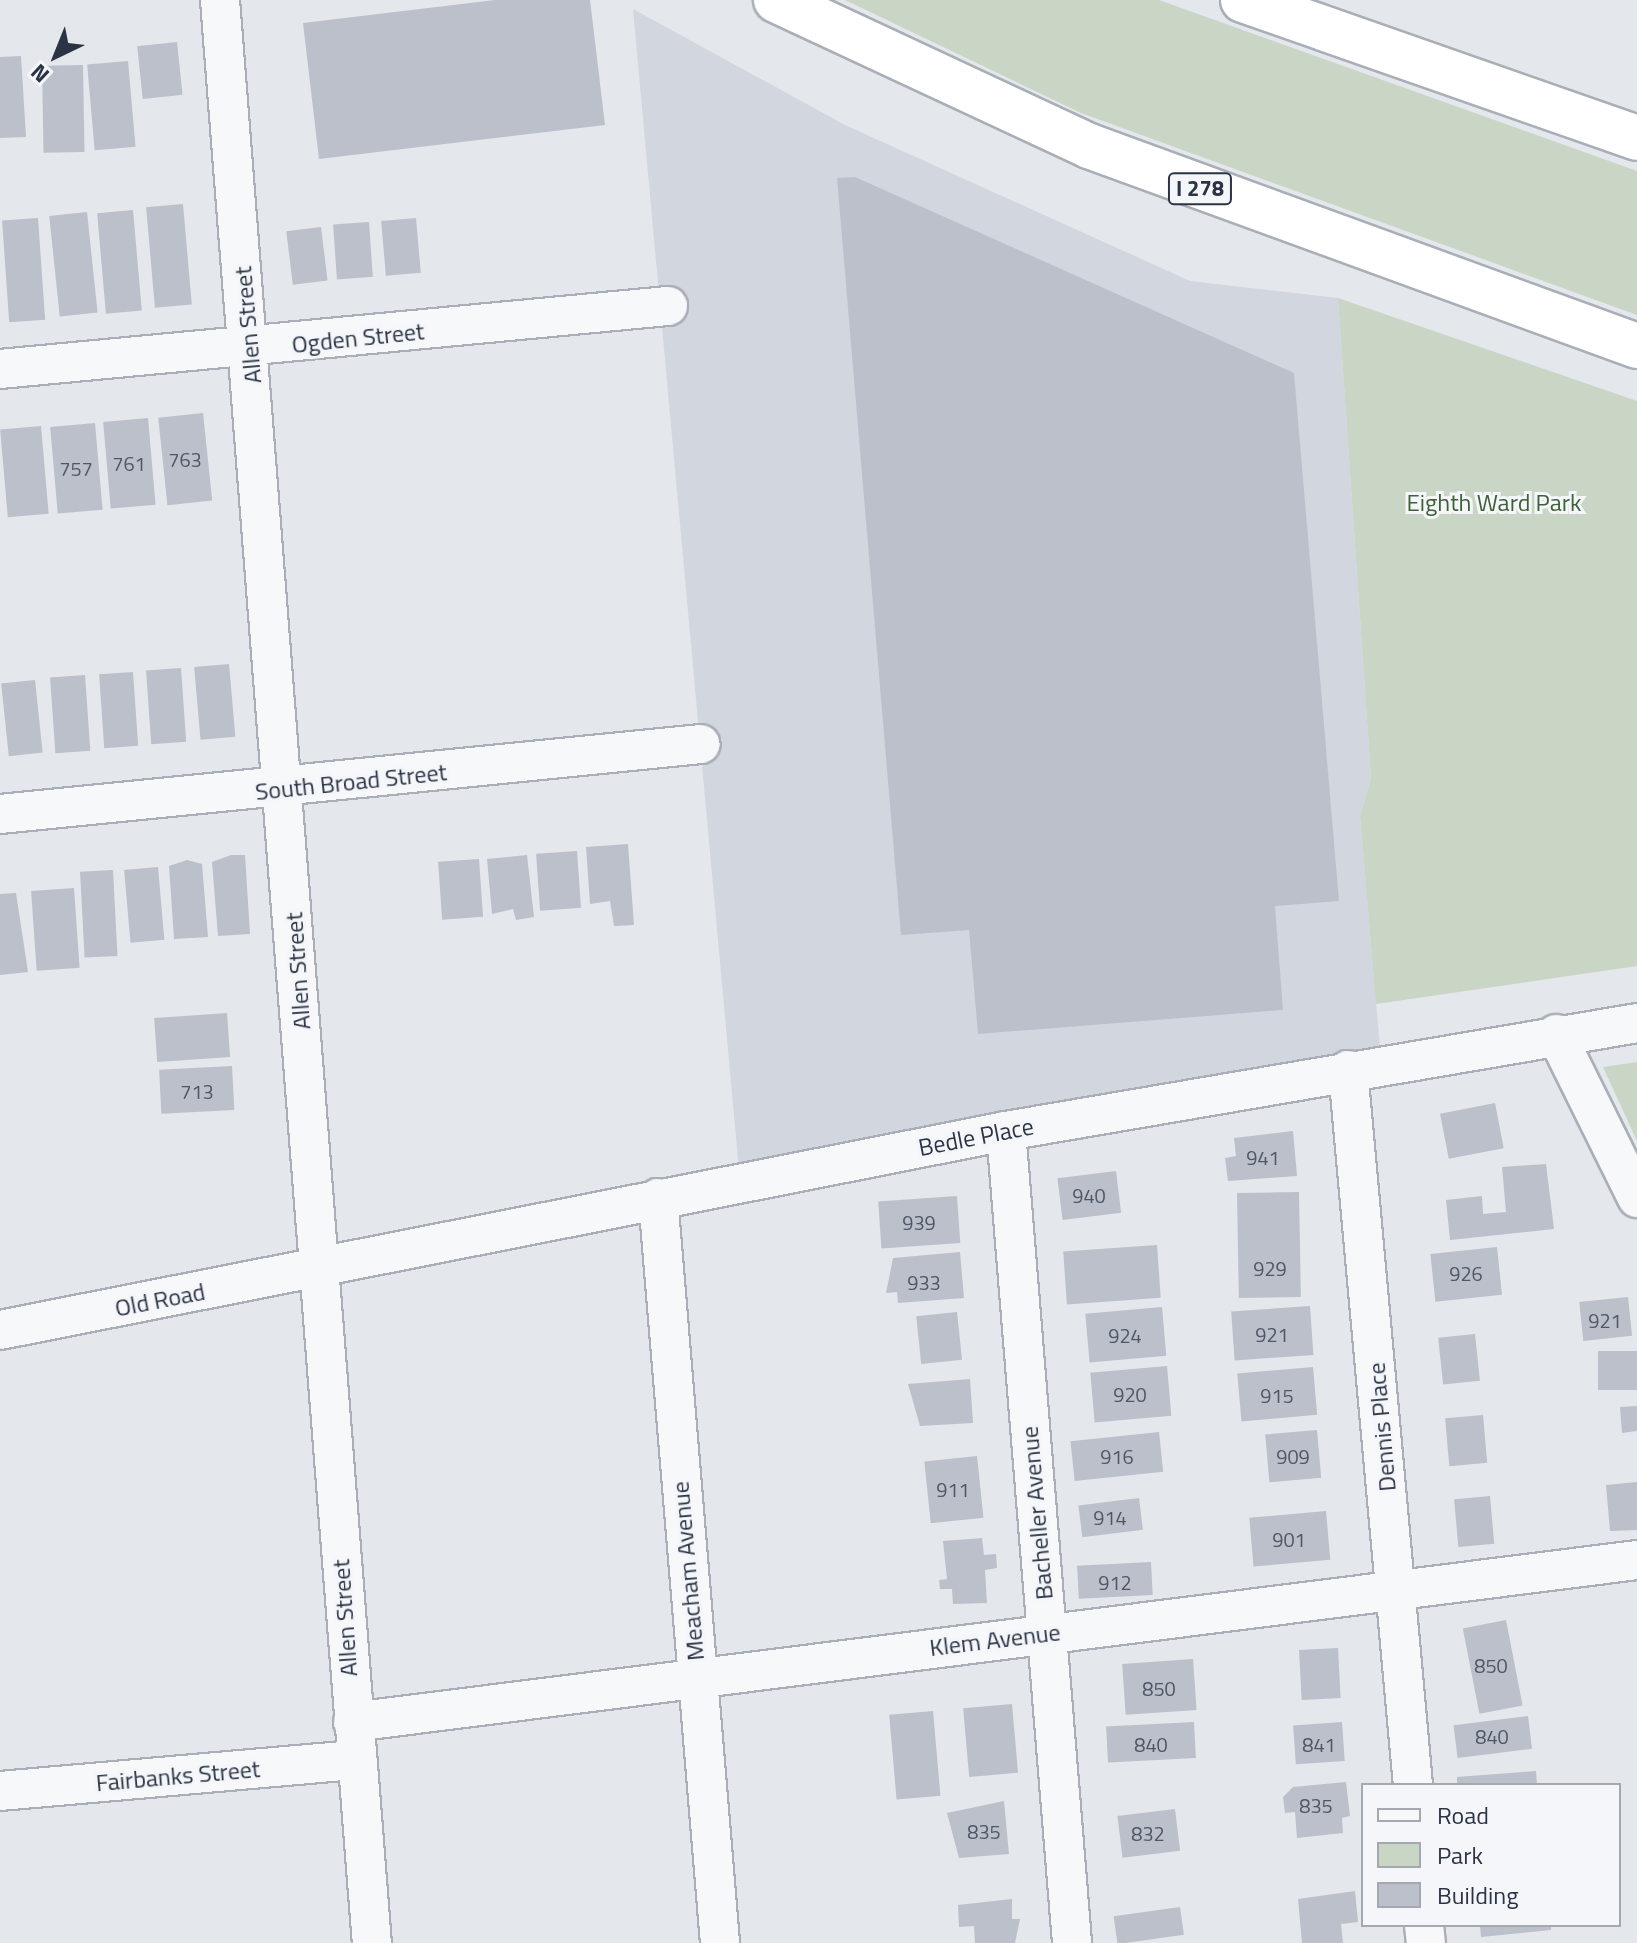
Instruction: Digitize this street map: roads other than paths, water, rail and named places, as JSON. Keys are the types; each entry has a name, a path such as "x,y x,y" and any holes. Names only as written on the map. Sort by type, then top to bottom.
{"highway":[{"name":"I 278","path":"776,0 1089,146 1637,346"},
{"path":"1243,0 1637,138"}],"street":[{"name":"Allen Street","path":"220,0 287,790 317,1264 372,1943"},
{"name":"Ogden Street","path":"0,369 250,349 668,306"},
{"name":"South Broad Street","path":"0,814 287,790 701,744"},
{"name":"Bedle Place","path":"317,1264 1006,1131 1556,1034 1637,1023"},
{"path":"1556,1034 1637,1198"},
{"name":"Dennis Place","path":"1348,1070 1413,1783"},
{"name":"Bacheller Avenue","path":"1006,1131 1072,1943"},
{"name":"Meacham Avenue","path":"658,1198 720,1943"},
{"name":"Old Road","path":"0,1330 283,1277 317,1264"},
{"name":"Klem Avenue","path":"353,1722 1637,1560"},
{"name":"Fairbanks Street","path":"0,1791 357,1760"}],"park label":[{"name":"Eighth Ward Park","path":"1494,503"}]}
